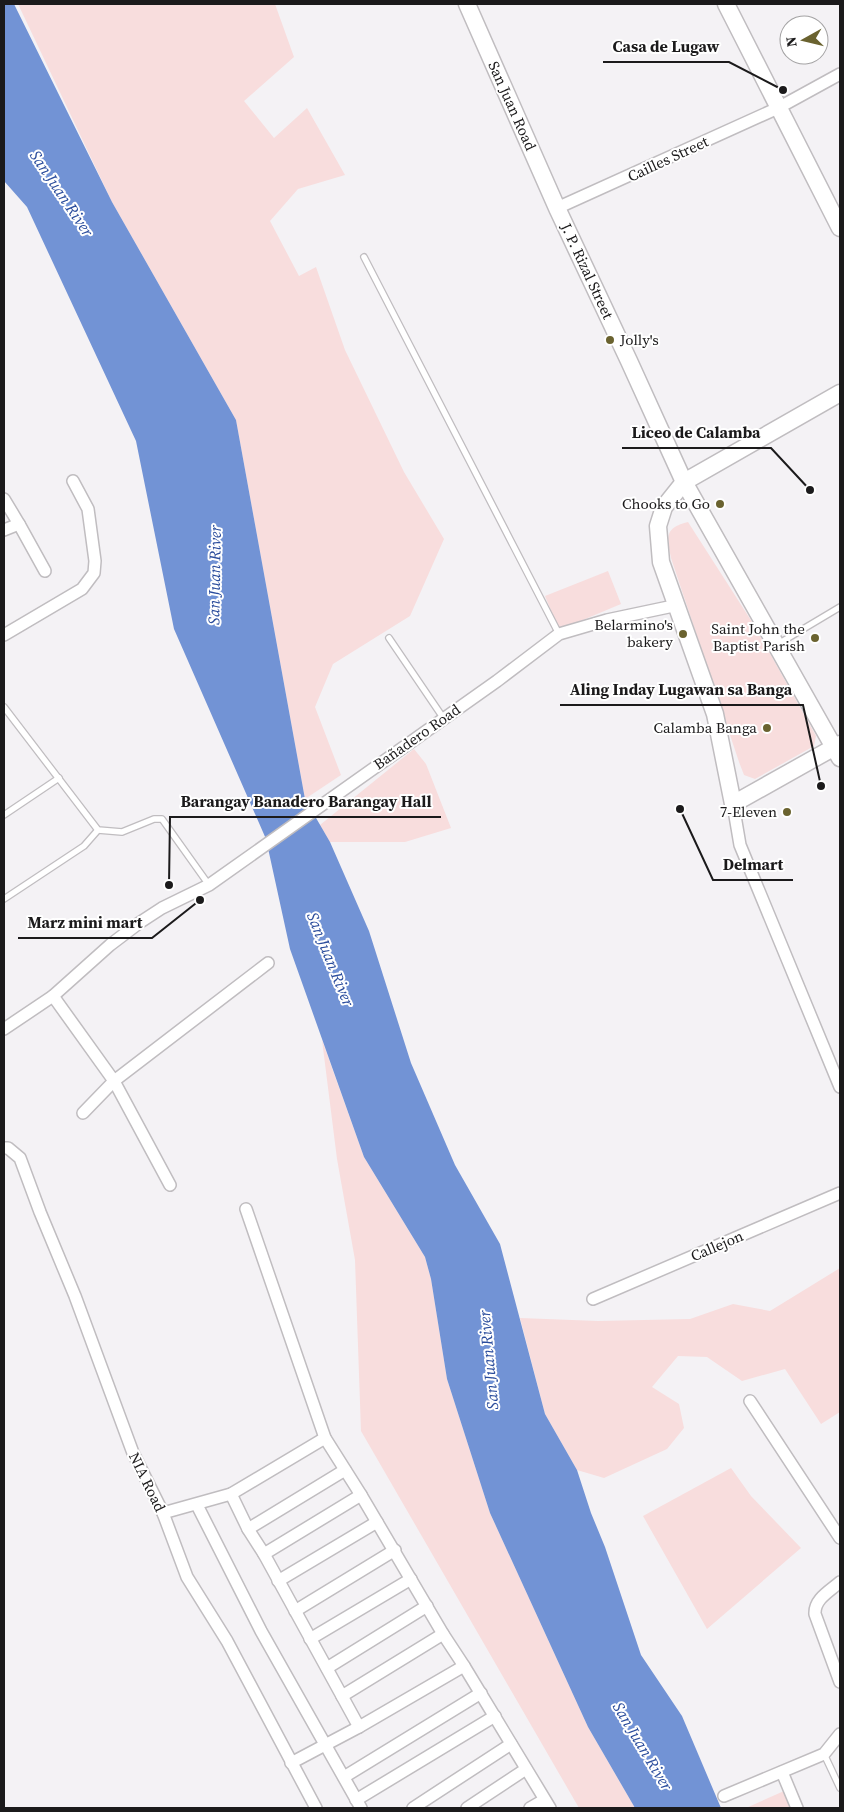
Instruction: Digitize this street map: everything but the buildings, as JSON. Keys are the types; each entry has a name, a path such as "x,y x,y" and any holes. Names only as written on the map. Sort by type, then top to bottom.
{"street":[{"name":"San Juan Road","path":"467,4 557,208"},
{"path":"726,4 840,228"},
{"name":"Cailles Street","path":"557,208 778,108 840,74"},
{"name":"J. P. Rizal Street","path":"557,208 684,482 838,750"},
{"path":"840,394 684,482 664,507 658,526 661,562 678,605 715,714 740,845 840,1087"},
{"path":"4,635 82,589 94,573 95,561 88,509 74,482"},
{"path":"4,499 45,570"},
{"path":"4,530 19,524"},
{"name":"Bañadero Road","path":"4,1029 53,996 110,944 139,923 162,908 209,885 444,719 559,634 606,620 678,605"},
{"path":"733,804 838,750"},
{"path":"83,1113 114,1081 268,963"},
{"path":"53,996 114,1081 170,1185"},
{"name":"NIA Road","path":"4,1148 8,1148 20,1158 75,1296 133,1453 163,1513 187,1577 227,1641 316,1808"},
{"name":"Callejon","path":"593,1299 840,1193"},
{"path":"246,1209 325,1438 395,1550 443,1634 481,1693 547,1804 530,1808"},
{"path":"750,1401 840,1538"},
{"path":"163,1513 197,1505 230,1494 325,1438"},
{"path":"248,1529 345,1470"},
{"path":"230,1494 359,1727"},
{"path":"264,1554 361,1494"},
{"path":"197,1505 261,1631 358,1804 495,1716"},
{"path":"278,1581 377,1522"},
{"path":"295,1611 395,1550"},
{"path":"310,1639 411,1579"},
{"path":"840,1582 818,1600 814,1609 840,1682"},
{"path":"327,1668 427,1606"},
{"path":"342,1696 443,1634"},
{"path":"291,1763 359,1727 464,1666"},
{"path":"344,1777 481,1693"},
{"path":"724,1796 824,1754 840,1734"},
{"path":"413,1808 511,1744"},
{"path":"466,1808 526,1769"},
{"path":"782,1772 797,1808"}],"lane":[{"path":"364,257 559,634"},
{"path":"776,645 840,607"},
{"path":"390,638 444,719"},
{"path":"4,707 6,714 59,778 98,830 122,832 154,819 162,819 209,885"},
{"path":"4,815 59,778"},
{"path":"4,899 84,846 98,830"},
{"path":"824,1754 840,1788"}],"shaded area":[{"path":"18,4 275,4 294,57 244,101 274,138 307,108 345,175 298,189 270,221 299,276 316,267 345,350 404,472 444,539 410,616 333,664 315,707 341,775 305,799 236,420 112,202"},
{"path":"688,522 754,625 816,736 814,746 755,779 744,775 739,762 671,558 669,534 675,527"},
{"path":"608,571 621,604 559,630 545,596"},
{"path":"414,749 426,764 451,828 405,842 330,842 320,825"},
{"path":"322,1040 364,1157 425,1257 431,1279 447,1379 490,1513 588,1727 635,1808 579,1808 361,1431 355,1260 337,1159"},
{"path":"840,1268 840,1412 821,1424 785,1369 742,1381 707,1357 678,1356 652,1387 679,1404 684,1428 667,1449 604,1478 577,1470 545,1414 520,1318 598,1321 690,1319 733,1304 770,1311"},
{"path":"731,1468 751,1496 801,1548 707,1629 643,1516"},
{"path":"784,1791 790,1808 746,1808"}],"water":[{"name":"San Juan River","path":"4,4 14,4 112,202 236,420 305,799 330,842 369,931 411,1063 455,1165 500,1244 545,1414 577,1470 641,1655 682,1716 721,1808 635,1808 588,1727 490,1513 447,1379 431,1279 425,1257 364,1157 290,949 266,839 174,629 136,441 27,207 4,181"}],"place":[{"name":"Casa de Lugaw","path":"783,90"},
{"name":"Jolly's","path":"610,340"},
{"name":"Liceo de Calamba","path":"810,490"},
{"name":"Chooks to Go","path":"720,504"},
{"name":"Belarmino's bakery","path":"683,634"},
{"name":"Saint John the Baptist Parish","path":"815,638"},
{"name":"Calamba Banga","path":"767,728"},
{"name":"Aling Inday Lugawan sa Banga","path":"821,786"},
{"name":"Delmart","path":"680,809"},
{"name":"7-Eleven","path":"787,812"},
{"name":"Barangay Banadero Barangay Hall","path":"169,885"},
{"name":"Marz mini mart","path":"200,900"}]}
